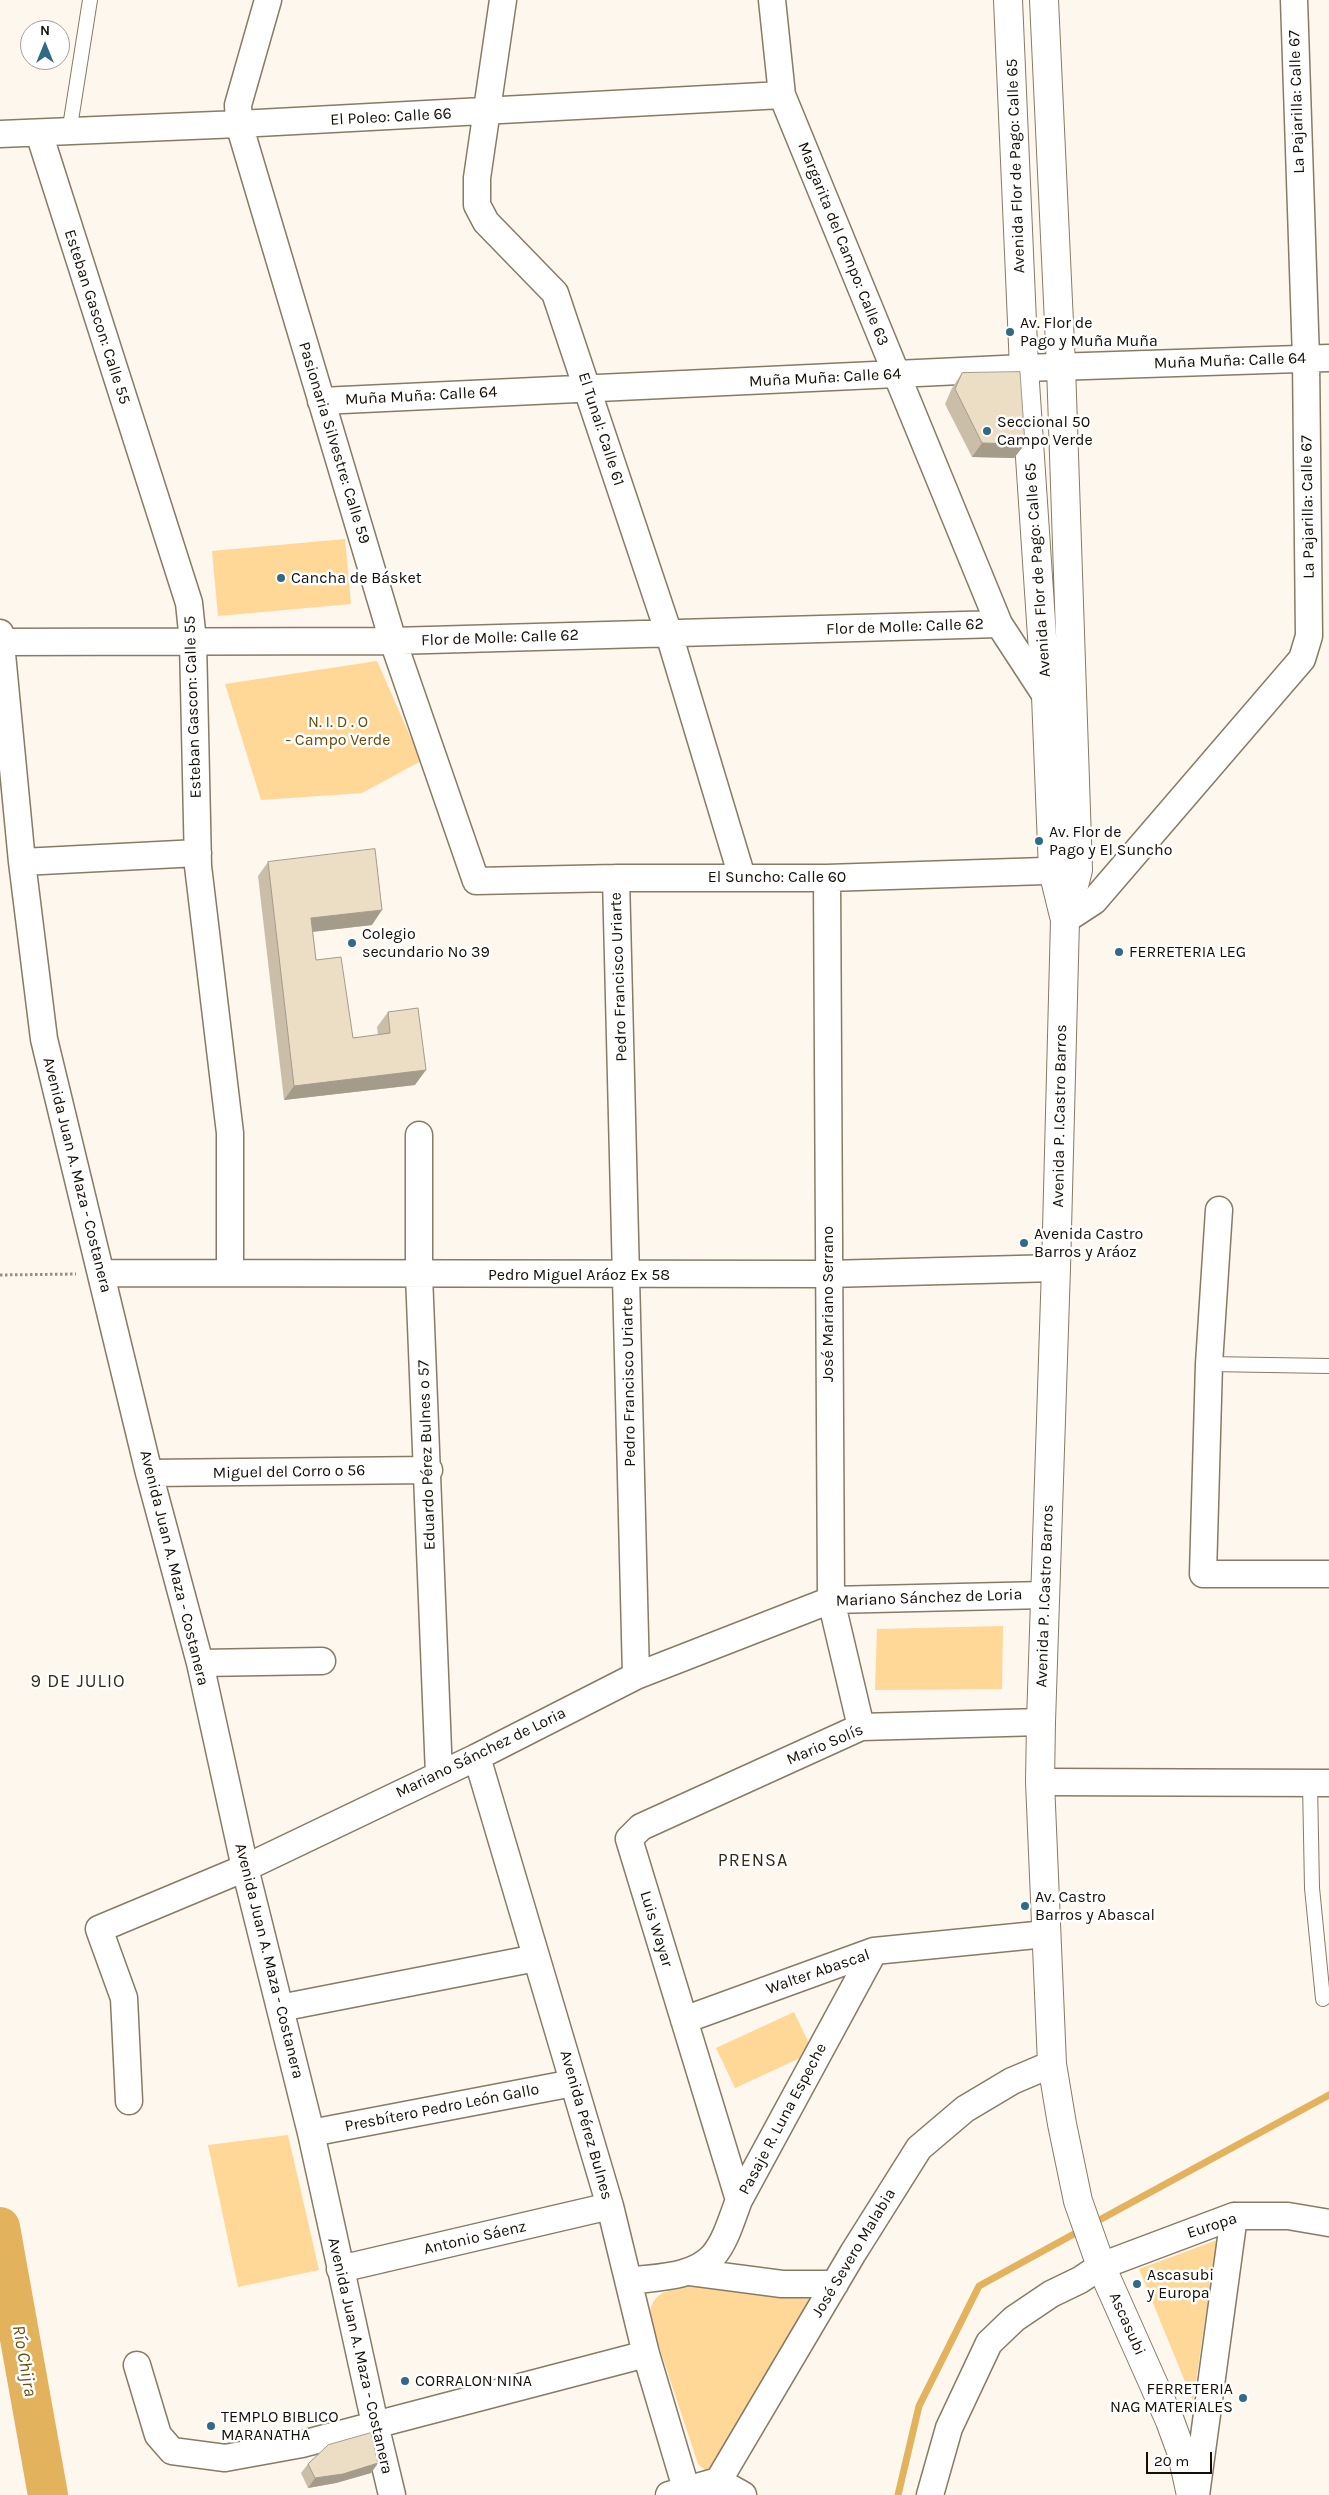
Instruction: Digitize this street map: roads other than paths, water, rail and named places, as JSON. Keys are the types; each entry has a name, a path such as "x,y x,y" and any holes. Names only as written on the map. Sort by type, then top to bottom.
{"street":[{"name":"Pasionaria Silvestre: Calle 59","path":"268,0 238,105 239,124 393,641 476,882"},
{"name":"El Tunal: Calle 61","path":"503,0 477,178 477,205 486,222 555,293 669,634 742,877"},
{"name":"Margarita del Campo: Calle 63","path":"772,0 782,95 999,624 1046,696"},
{"name":"Avenida Flor de Pago: Calle 65","path":"1008,0 1024,368 1046,696 1065,871"},
{"name":"Avenida Flor de Pago: Calle 65","path":"1044,0 1061,366 1065,871"},
{"name":"La Pajarilla: Calle 67","path":"1065,920 1094,901 1302,659 1309,636 1318,359 1294,0"},
{"name":"El Poleo: Calle 66","path":"0,134 69,133 782,95"},
{"name":"Esteban Gascon: Calle 55","path":"39,133 189,603 193,641 198,853 230,1133 230,1273"},
{"name":"Muña Muña: Calle 64","path":"322,401 1061,366 1318,359"},
{"name":"Flor de Molle: Calle 62","path":"0,638 193,641 393,641 999,624"},
{"name":"Avenida Juan A. Maza - Costanera","path":"0,638 22,862 44,1039 149,1473 200,1663 245,1868 311,2133 392,2495"},
{"path":"22,862 198,853"},
{"name":"Avenida P. I.Castro Barros","path":"1065,871 1056,1268 1040,1782 1052,2064 1078,2201 1101,2266"},
{"name":"El Suncho: Calle 60","path":"476,882 616,878 826,878 1065,871"},
{"name":"Pedro Francisco Uriarte","path":"616,878 636,1676"},
{"name":"José Mariano Serrano","path":"826,878 831,1600 862,1727"},
{"name":"Eduardo Pérez Bulnes o 57","path":"419,1134 419,1275 429,1470 439,1775"},
{"path":"1219,1210 1209,1364 1203,1574 1329,1574"},
{"name":"Pedro Miguel Aráoz Ex 58","path":"102,1273 419,1275 828,1274 1056,1268"},
{"name":"Miguel del Corro o 56","path":"149,1473 429,1470"},
{"name":"Mariano Sánchez de Loria","path":"129,2101 124,1998 100,1928 245,1868 477,1757 636,1676 831,1600 1046,1594"},
{"path":"200,1663 322,1661"},
{"name":"Mario Solís","path":"629,1839 642,1827 862,1727 1041,1722"},
{"name":"Avenida Pérez Bulnes","path":"477,1757 610,2206 646,2354 695,2491"},
{"path":"1040,1782 1319,1783"},
{"name":"Luis Wayar","path":"629,1839 684,2020"},
{"name":"Walter Abascal","path":"684,2020 874,1951 1046,1934"},
{"name":"Pasaje R. Luna Espeche","path":"739,2200 874,1951"},
{"path":"280,2008 536,1958"},
{"name":"Pasaje R. Luna Espeche","path":"684,2020 739,2200"},
{"name":"José Severo Malabia","path":"695,2491 835,2284 919,2148 965,2109 1012,2082 1052,2064"},
{"name":"Presbítero Pedro León Gallo","path":"311,2133 573,2083"},
{"path":"690,2272 712,2257 722,2242 739,2200"},
{"name":"Antonio Sáenz","path":"340,2269 610,2206"},
{"path":"1196,2495 1234,2216"},
{"name":"Europa","path":"930,2495 949,2428 989,2343 1014,2319 1051,2294 1080,2280 1101,2266 1234,2216 1288,2216 1329,2223"},
{"name":"Ascasubi","path":"1101,2266 1170,2421 1182,2454 1191,2495"},
{"path":"629,2281 690,2272 782,2284 835,2284"},
{"path":"137,2365 158,2435 172,2451 225,2458 302,2444 646,2354"},
{"path":"695,2491 743,2495"}],"lane":[{"path":"69,133 90,0"},
{"path":"1209,1364 1329,1366"},
{"path":"1319,1783 1312,1888 1323,1999"}],"waterway":[{"path":"1092,2224 1329,2095"},
{"name":"Río Chijra","path":"0,2227 48,2495"},
{"path":"898,2495 919,2406 979,2286 1083,2229"}],"place":[{"name":"Av. Flor de Pago y Muña Muña","path":"1010,332"},
{"name":"Seccional 50 Campo Verde","path":"987,431"},
{"name":"Cancha de Básket","path":"281,578"},
{"name":"Av. Flor de Pago y El Suncho","path":"1039,841"},
{"name":"Colegio secundario Nº 39","path":"352,943"},
{"name":"FERRETERIA LEG","path":"1119,952"},
{"name":"Avenida Castro Barros y Aráoz","path":"1024,1243"},
{"name":"Av. Castro Barros y Abascal","path":"1025,1906"},
{"name":"Ascasubi y Europa","path":"1137,2284"},
{"name":"CORRALON NINA","path":"405,2381"},
{"name":"FERRETERIA NAG MATERIALES","path":"1243,2398"},
{"name":"TEMPLO BIBLICO MARANATHA","path":"211,2426"}],"district":[{"name":"9 DE JULIO","path":"78,1682"},
{"name":"PRENSA","path":"753,1861"}],"park label":[{"name":"N. I. D . O - Campo Verde","path":"338,731"}]}
